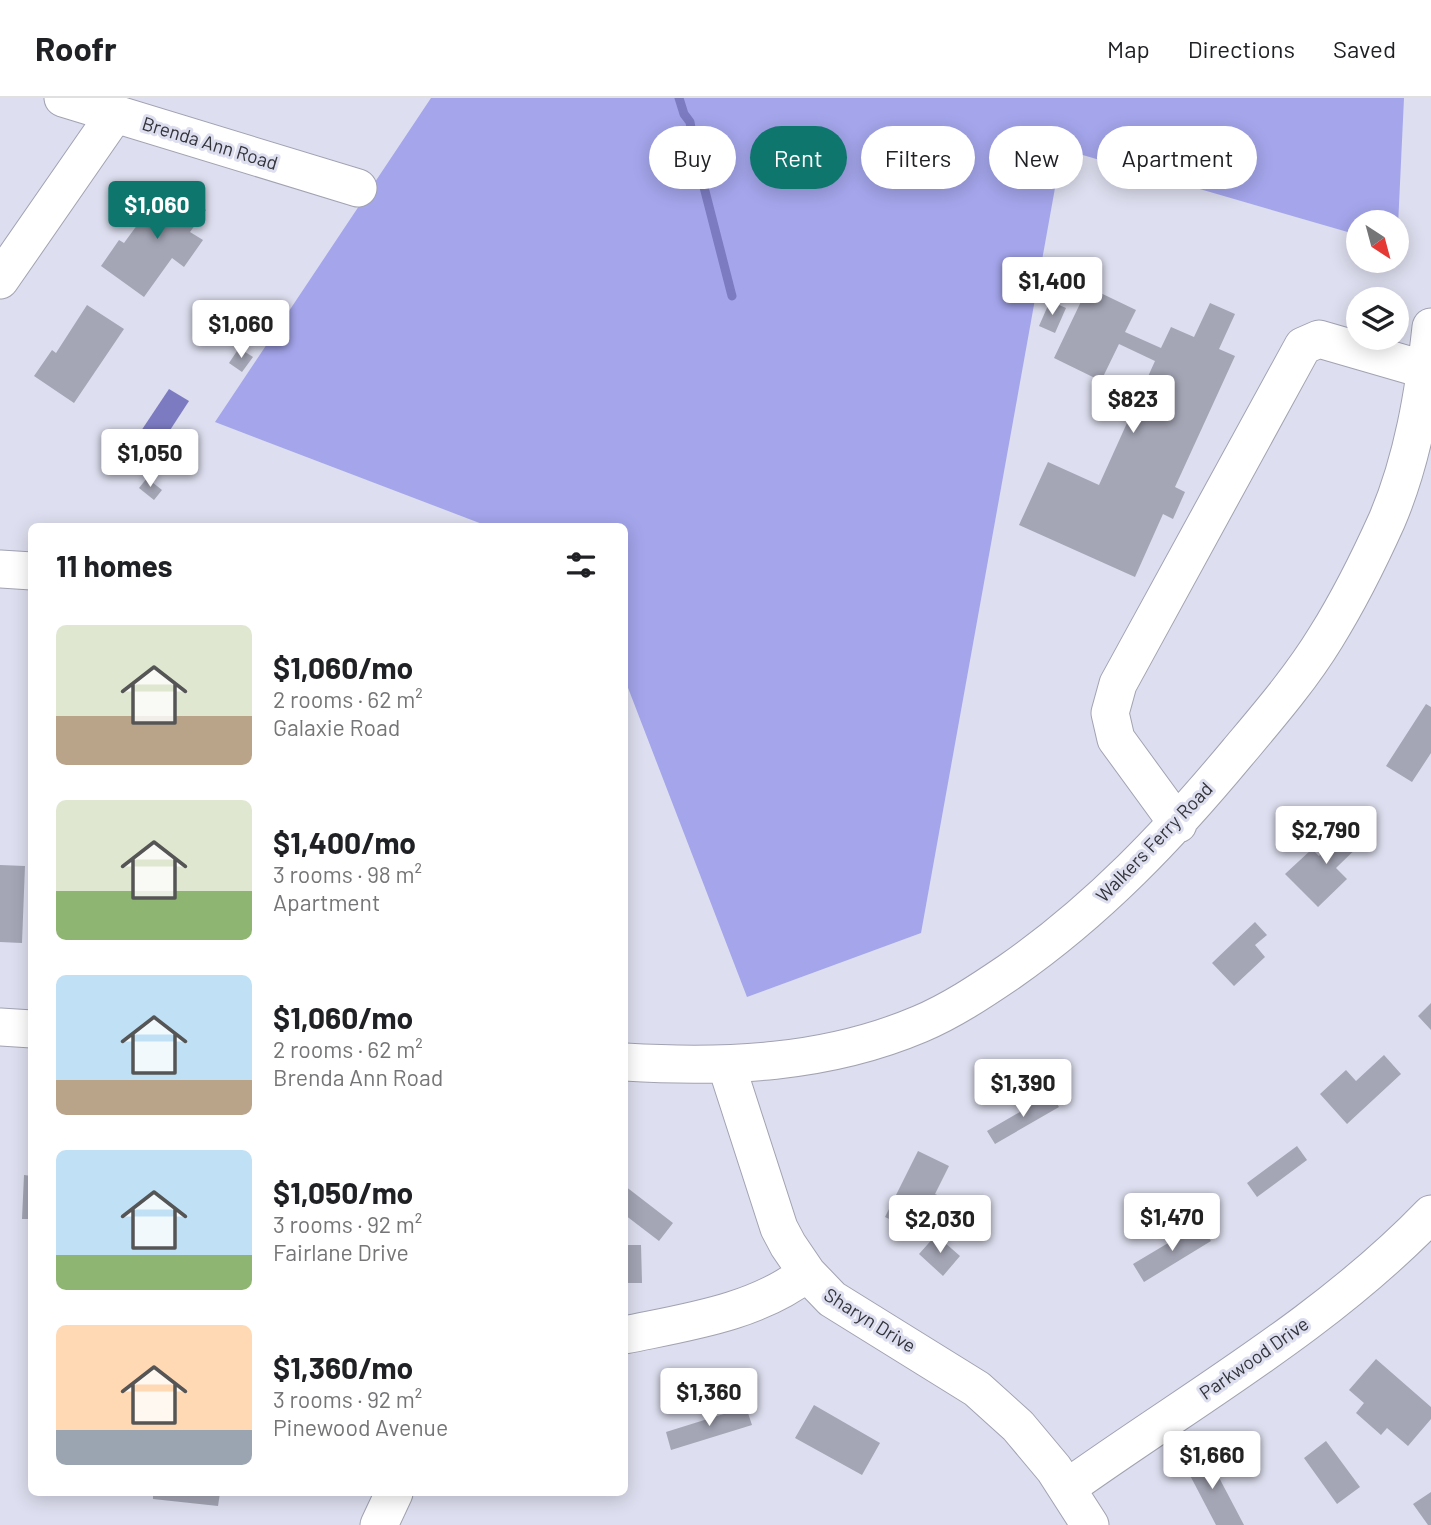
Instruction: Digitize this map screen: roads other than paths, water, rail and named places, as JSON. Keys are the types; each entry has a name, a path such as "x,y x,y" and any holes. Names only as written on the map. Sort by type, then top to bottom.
{"street":[{"name":"Brenda Ann Road","path":"63,98 358,188"},
{"path":"0,280 115,114"},
{"name":"Walkers Ferry Road","path":"628,1062 760,1063 817,1056 858,1046 922,1023 982,991 1052,942 1138,864 1178,824 1289,691 1325,639 1357,583 1383,528 1419,463 1431,327"},
{"path":"1178,824 1116,739 1110,713 1118,684 1303,346 1319,339 1426,370"},
{"path":"0,569 28,571"},
{"path":"0,1027 28,1029"},
{"name":"Sharyn Drive","path":"726,1064 779,1228 807,1273 832,1300 977,1389 1018,1426 1054,1469 1090,1525"},
{"name":"Parkwood Drive","path":"1067,1488 1129,1443 1261,1356 1426,1232"},
{"path":"628,1334 738,1309 775,1294 807,1273"},
{"path":"379,1525 393,1496"}],"waterway":[{"path":"679,98 684,114 690,122 696,156 732,296"}]}
